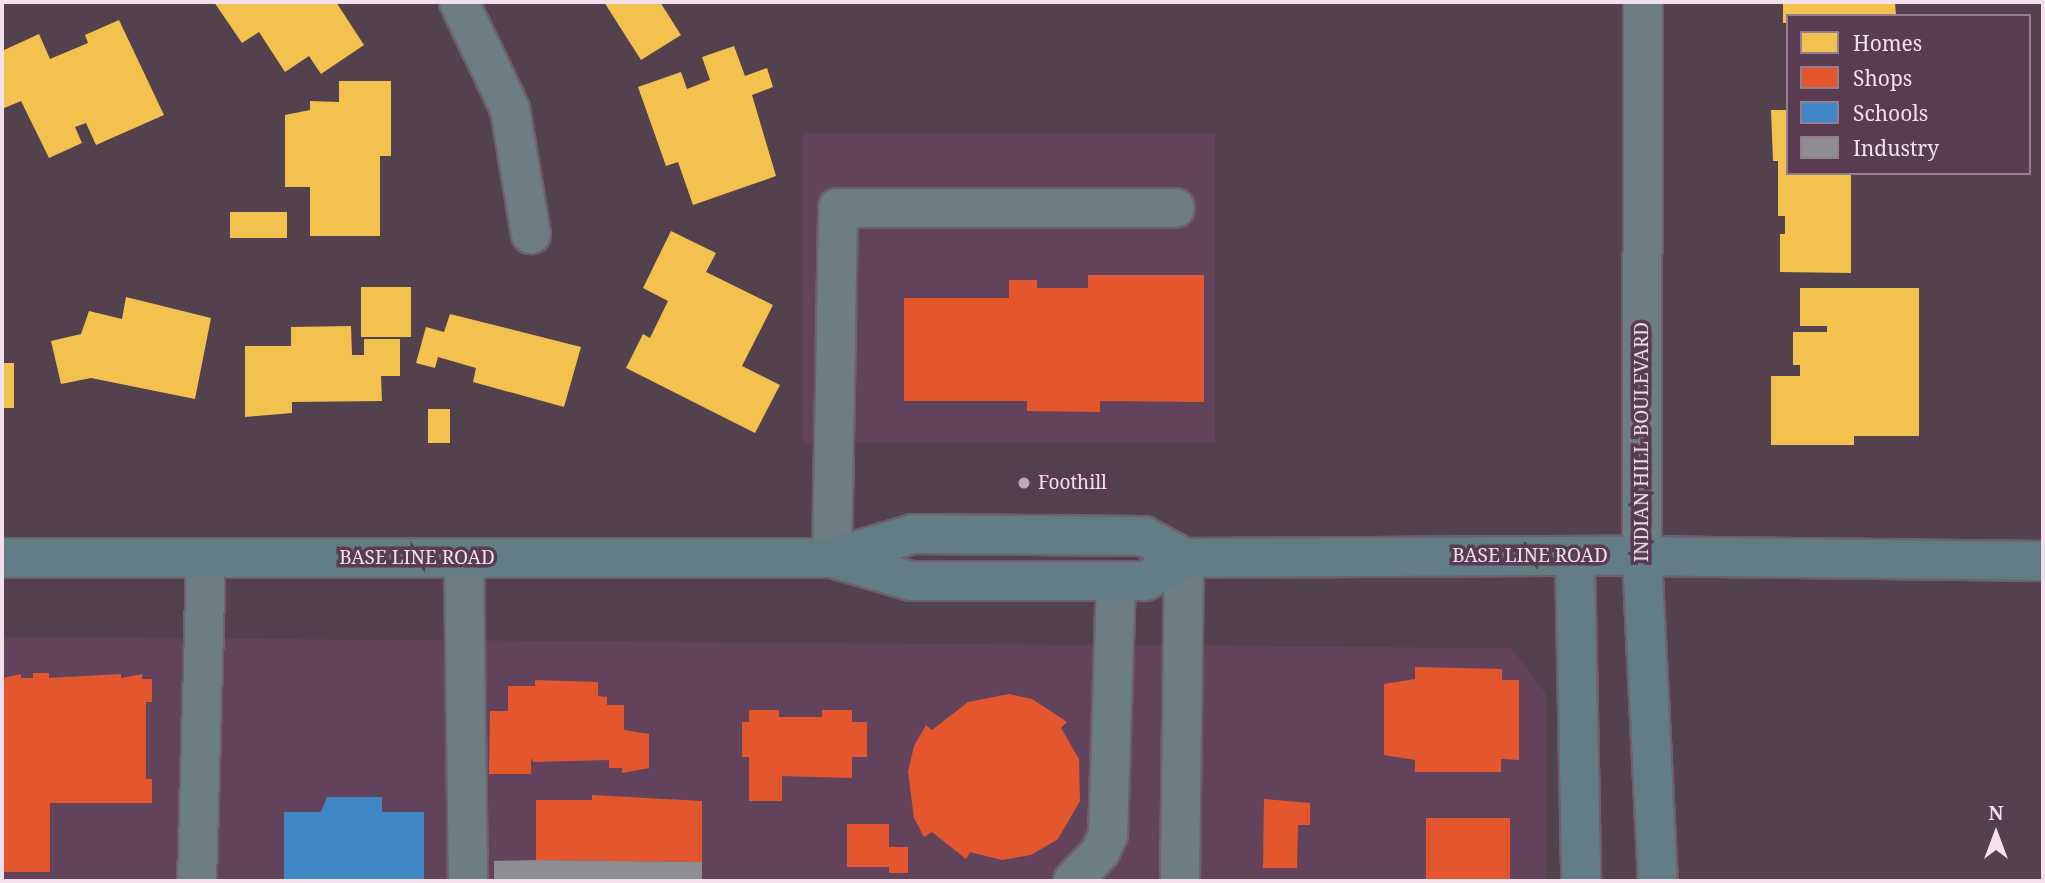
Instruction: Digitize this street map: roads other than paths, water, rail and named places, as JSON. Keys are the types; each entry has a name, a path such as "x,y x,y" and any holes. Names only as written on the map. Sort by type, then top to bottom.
{"main road":[{"name":"BASE LINE ROAD","path":"832,558 913,534 1144,536 1184,558 1642,556 2043,561"},
{"path":"1575,556 1581,881"},
{"name":"INDIAN HILL BOULEVARD","path":"1642,556 1658,881"},
{"name":"BASE LINE ROAD","path":"2,558 832,558 911,581 1145,581 1184,558"}],"street":[{"path":"459,2 510,109 531,234"},
{"name":"INDIAN HILL BOULEVARD","path":"1642,556 1643,2"},
{"path":"832,558 838,208 1175,208"},
{"path":"197,881 206,558"},
{"path":"464,558 468,881"},
{"path":"1181,881 1184,558"},
{"path":"1073,881 1100,852 1108,835 1116,581"}],"place":[{"name":"Foothill","path":"1024,483"}]}
